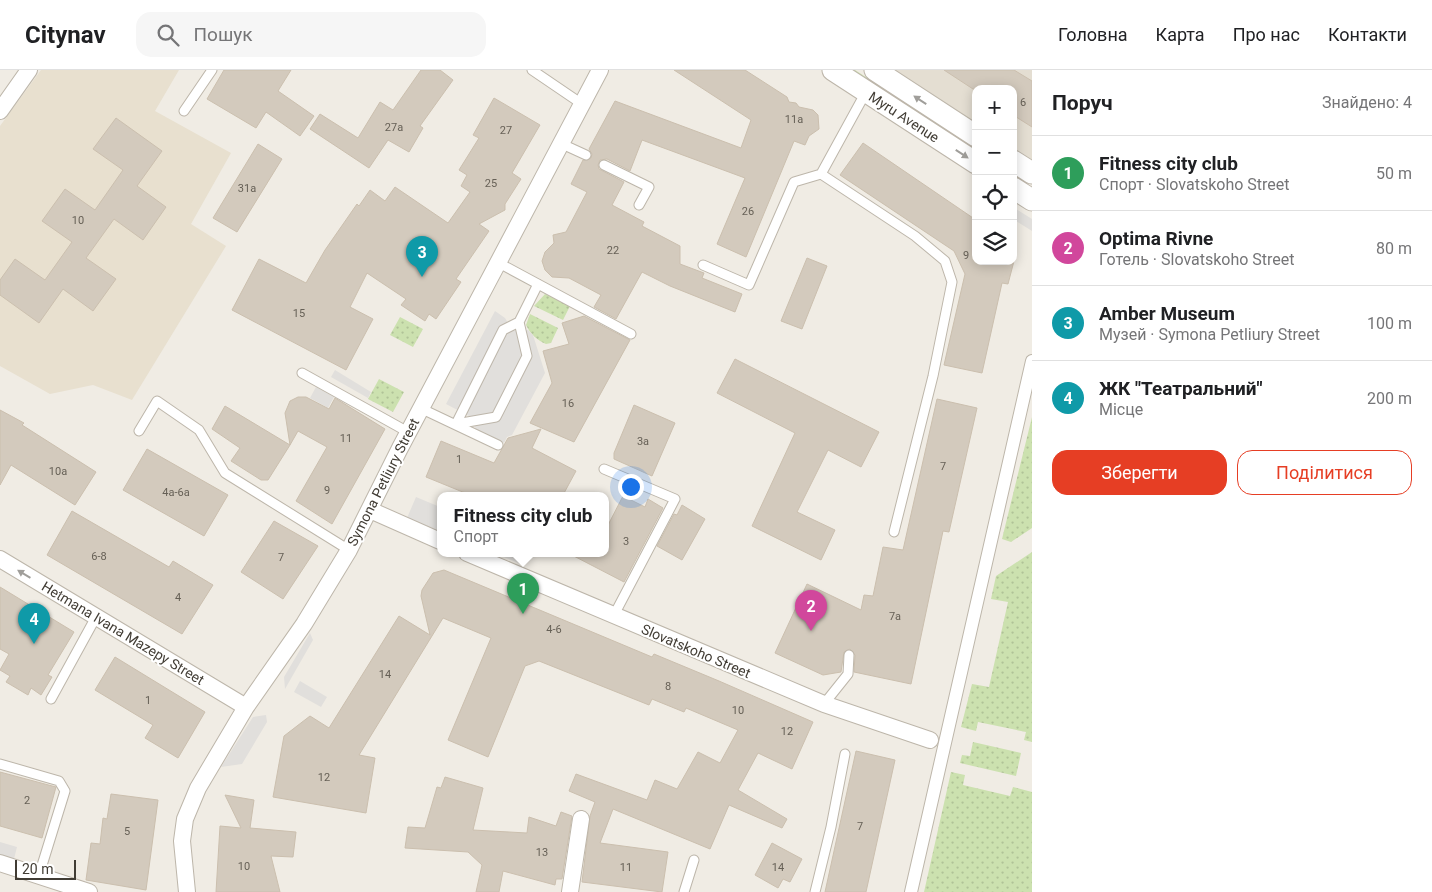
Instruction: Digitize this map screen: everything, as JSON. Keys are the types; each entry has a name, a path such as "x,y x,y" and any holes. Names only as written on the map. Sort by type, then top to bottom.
{"street":[{"path":"0,111 29,70"},
{"name":"Symona Petliury Street","path":"187,892 182,841 185,819 198,788 246,707 304,624 349,550 420,408 600,70"},
{"name":"Myru Avenue","path":"833,70 972,160"},
{"name":"Myru Avenue","path":"875,70 972,133"},
{"path":"1017,191 1032,200"},
{"path":"912,892 1032,361"},
{"path":"370,510 437,540"},
{"name":"Slovatskoho Street","path":"476,557 824,704 930,740"},
{"name":"Hetmana Ivana Mazepy Street","path":"0,560 246,707"},
{"path":"570,892 581,819"},
{"path":"0,862 88,892"}],"lane":[{"path":"184,111 212,70"},
{"path":"532,70 582,104"},
{"path":"703,265 749,285 794,182 821,174 866,92"},
{"path":"562,144 586,155"},
{"path":"604,165 648,187 639,205"},
{"path":"821,174 915,236 946,261 952,282 933,376 894,532"},
{"path":"498,262 631,334"},
{"path":"456,424 504,330 518,322 538,284"},
{"path":"456,424 496,417 527,356 518,322"},
{"path":"302,373 408,432"},
{"path":"139,431 157,401 199,430 225,473 349,550"},
{"path":"420,408 498,445"},
{"path":"604,469 675,499 613,616"},
{"path":"51,699 96,617"},
{"path":"824,704 848,674 849,655"},
{"path":"815,892 831,827 845,754"},
{"path":"0,764 59,781 65,791 39,875"},
{"path":"684,892 694,860"}],"shaded area":[{"path":"41,70 179,70 155,111 231,153 191,224 226,246 132,400 93,385 50,394 0,366 0,126"},
{"path":"895,70 1032,70 1032,161 1017,151 1017,85 972,85 972,120"},
{"path":"1017,210 1032,219 1032,231 1017,222"},
{"path":"495,311 505,318 513,331 528,330 533,335 545,373 512,435 507,437 504,443 476,429 469,416 446,404"},
{"path":"335,370 371,392 368,398 331,377"},
{"path":"316,387 334,397 328,408 310,398"},
{"path":"416,497 437,506 437,530 407,518"},
{"path":"504,557 525,557 523,565"},
{"path":"310,633 313,640 285,689 284,677"},
{"path":"300,681 327,697 321,707 294,692"},
{"path":"266,715 267,722 242,764 221,767 253,717"},
{"path":"0,842 17,847 14,859 0,855"}],"green space":[{"path":"847,70 855,70 972,146 972,151"},
{"path":"545,294 570,306 563,320 534,306"},
{"path":"530,314 558,328 551,343 546,344 534,337 530,332 526,325"},
{"path":"400,317 423,329 413,347 390,335"},
{"path":"379,379 404,392 393,412 368,399"},
{"path":"1032,417 1032,528 1011,542 1002,539"},
{"path":"1032,552 1032,742 1024,740 1026,732 978,722 976,731 961,727 972,684 989,687 1008,602 991,599 996,576"},
{"path":"973,742 1021,753 1016,776 960,763 962,755 970,756"},
{"path":"951,772 965,775 963,785 1010,796 1013,787 1032,792 1032,892 924,892"}],"building":[{"path":"224,70 291,70 278,91 314,116 300,136 266,112 256,128 207,99"},
{"path":"421,70 440,70 453,80 420,126 423,128 409,152 388,140 369,168 310,129 320,114 358,138 380,102 393,110"},
{"path":"674,70 745,70 787,97 789,102 796,103 799,107 813,110 818,115 819,129 809,136 805,145 794,141 746,257 717,244 745,178 642,140 630,171 607,159 600,160 599,169 624,182 612,205 644,222 642,226 680,246 680,264 704,273 702,278 742,294 735,312 670,286 642,272 616,319 594,307 601,295 569,278 552,277 545,270 542,261 545,252 554,243 553,235 566,232 587,192 571,184 583,160 591,158 592,154 589,149 615,101 741,148 751,120"},
{"path":"944,70 1014,70 1032,81 1032,127 1017,118 1017,85 972,85 972,88"},
{"path":"494,98 540,125 512,173 521,179 505,204 505,210 479,224 489,231 456,279 461,282 436,319 429,314 425,321 401,305 406,299 367,273 350,307 373,319 346,370 232,310 259,259 306,283 325,250 357,204 359,206 370,190 385,201 395,187 448,223 470,192 461,186 467,175 459,170 479,138 473,135"},
{"path":"116,118 162,151 137,186 166,207 143,240 114,219 86,258 116,279 93,311 63,289 39,323 0,295 0,280 15,259 45,280 72,242 42,221 65,189 95,210 123,170 93,149"},
{"path":"863,143 972,217 972,265 1013,265 1008,284 1002,283 982,373 944,365 965,274 954,251 840,175"},
{"path":"258,144 282,159 237,232 213,218"},
{"path":"807,258 827,266 802,329 781,321"},
{"path":"584,316 630,340 574,442 530,423 552,383 543,351 569,344 562,323"},
{"path":"735,359 879,432 861,467 828,450 797,512 835,530 821,560 752,526 795,433 717,393"},
{"path":"298,397 306,397 329,409 335,398 385,429 332,524 296,501 327,447 298,431 290,445 285,413 290,401"},
{"path":"937,399 977,408 949,532 943,531 911,684 854,672 855,655 850,649 844,652 841,672 823,675 775,653 807,584 861,610 864,595 873,596 883,547 903,550"},
{"path":"634,405 675,423 652,476 614,459 614,453"},
{"path":"225,406 290,445 268,480 261,480 231,461 240,448 212,429"},
{"path":"0,410 24,423 22,425 96,472 75,505 11,465 0,485"},
{"path":"541,429 532,448 576,471 565,492 463,492 426,477 441,441 494,463 508,438"},
{"path":"147,449 228,495 204,536 123,490"},
{"path":"623,496 645,507 648,499 663,508 624,582 576,557 609,557 609,523"},
{"path":"682,505 705,519 682,560 657,546 674,514 677,515"},
{"path":"72,511 169,567 173,561 213,585 182,634 47,555"},
{"path":"274,521 318,546 283,599 241,572"},
{"path":"444,570 652,657 654,654 813,722 792,769 758,753 738,790 787,819 782,828 729,805 710,849 613,809 600,843 668,852 662,892 582,882 590,816 595,802 569,791 576,774 647,800 655,780 677,789 698,752 720,763 738,730 686,708 684,712 652,699 649,705 539,661 525,666 488,757 448,740 491,638 443,618 359,755 375,758 366,813 273,797 284,736 310,716 329,728 399,616 430,635 421,596 422,590 433,573"},
{"path":"0,587 74,632 48,675 52,677 41,695 31,688 28,695 6,682 10,676 0,670 9,654 0,649"},
{"path":"115,657 205,712 178,758 145,738 153,725 95,690"},
{"path":"856,751 895,760 866,892 825,892"},
{"path":"0,772 56,787 42,838 0,826"},
{"path":"445,777 483,788 473,830 527,833 529,817 556,826 561,812 572,816 562,879 556,879 555,885 503,871 499,892 476,892 482,865 468,852 405,848 408,827 425,828 437,787 441,788"},
{"path":"111,794 158,800 146,890 86,880 91,843 100,844 103,818 107,819"},
{"path":"225,795 254,800 250,828 296,832 293,857 271,856 280,892 216,892 220,826 241,828"},
{"path":"772,843 802,859 790,882 783,879 778,888 755,875"}],"place":[{"name":"Amber Museum","path":"422,277"},
{"name":"Fitness city club","path":"523,614"},
{"name":"Optima Rivne","path":"811,631"},
{"name":"ЖК \"Театральний\"","path":"34,644"}]}
